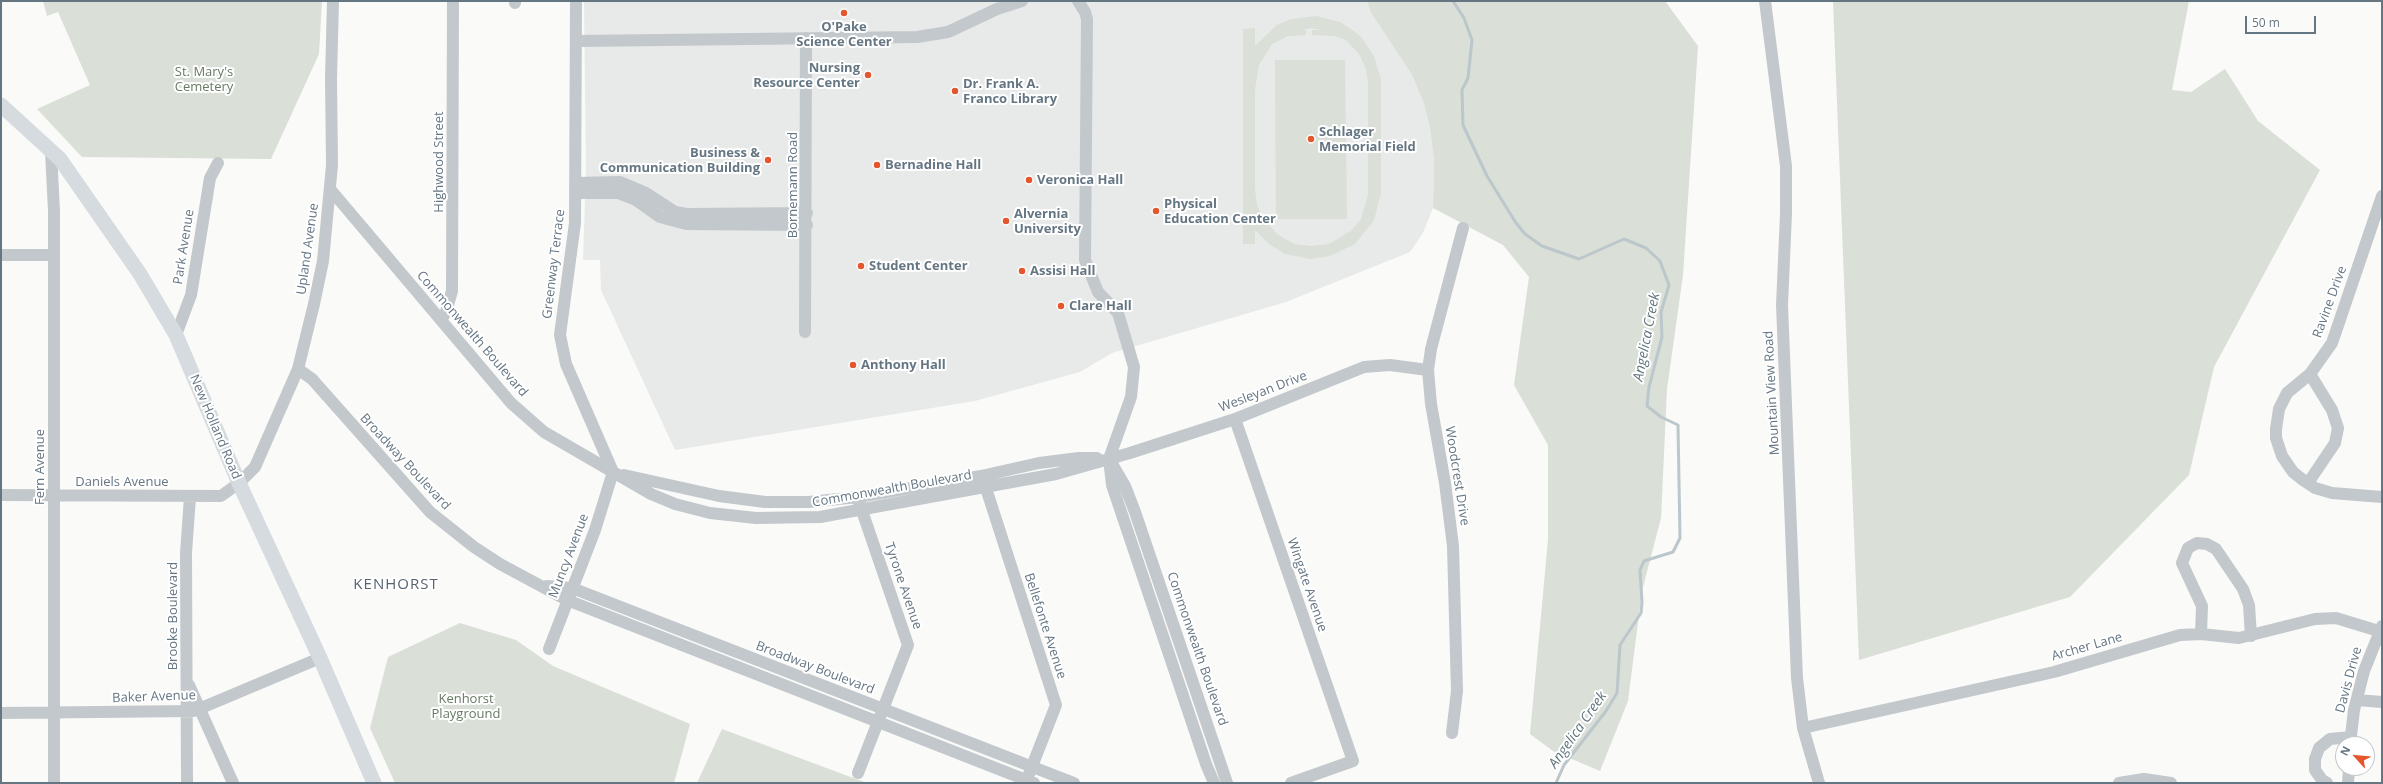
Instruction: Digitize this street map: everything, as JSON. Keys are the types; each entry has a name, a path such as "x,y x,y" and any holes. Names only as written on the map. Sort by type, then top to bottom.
{"main road":[{"name":"New Holland Road","path":"1,105 60,159 140,274 176,336 239,483 320,658 374,783"}],"street":[{"name":"Upland Avenue","path":"239,483 258,462 298,368 314,304 322,261 330,189 333,1"},
{"name":"Highwood Street","path":"441,320 446,312 452,291 453,1"},
{"name":"Greenway Terrace","path":"576,1 576,223 560,334 562,352 614,472"},
{"path":"577,41 917,37 948,32 997,8 1022,1"},
{"path":"1078,1 1087,19 1085,260 1098,292 1118,313 1134,367 1131,397 1109,459"},
{"name":"Mountain View Road","path":"1765,1 1786,166 1786,214 1782,305 1795,642 1802,728 1819,783"},
{"name":"Bornemann Road","path":"805,332 807,219 806,38"},
{"name":"Fern Avenue","path":"51,152 54,255 54,783"},
{"name":"Park Avenue","path":"176,336 191,295 210,178 218,163"},
{"path":"576,188 618,193 636,200 660,217 686,224 807,219"},
{"name":"Commonwealth Boulevard","path":"330,189 511,403 534,424 556,440 651,494 675,504 710,513 756,518 820,517 862,509 983,481 1039,463 1079,458 1109,459"},
{"name":"Ravine Drive","path":"2382,196 2332,343 2310,374 2287,393 2279,409 2276,429 2276,438 2287,464 2293,472 2308,483 2325,491 2342,495 2382,497"},
{"name":"Woodcrest Drive","path":"1452,733 1457,691 1452,534 1445,482 1431,404 1428,370 1431,349 1463,228"},
{"path":"1,256 54,255"},
{"name":"Wesleyan Drive","path":"1109,459 1235,419 1364,367 1390,365 1428,370"},
{"name":"Broadway Boulevard","path":"298,368 312,379 405,485 439,520 474,547 500,564 544,586 567,600 1029,782"},
{"path":"2308,483 2335,443 2338,428 2332,410 2310,374"},
{"name":"Wingate Avenue","path":"1235,419 1353,761 1291,783"},
{"name":"Commonwealth Boulevard","path":"1109,459 1112,485 1206,764 1214,783"},
{"name":"Commonwealth Boulevard","path":"1109,459 1125,486 1135,512 1227,783"},
{"name":"Commonwealth Boulevard","path":"614,472 742,500 797,502 858,497 983,481"},
{"name":"Muncy Avenue","path":"549,649 595,530 614,472"},
{"name":"Bellefonte Avenue","path":"983,481 1056,705 1032,768 1029,782"},
{"name":"Daniels Avenue","path":"1,495 221,496 239,483"},
{"name":"Brooke Boulevard","path":"187,783 188,711 186,553 190,496"},
{"name":"Tyrone Avenue","path":"858,497 908,645 858,773"},
{"path":"2201,634 2202,606 2182,563 2188,548 2198,543 2207,544 2216,549 2243,589 2249,606 2251,636"},
{"name":"Broadway Boulevard","path":"544,586 572,588 1032,768 1074,783"},
{"name":"Archer Lane","path":"1802,728 2054,672 2180,635 2201,634 2226,638 2251,636 2315,619 2336,618 2381,630"},
{"name":"Davis Drive","path":"2352,736 2357,700 2364,672 2381,630"},
{"name":"Baker Avenue","path":"1,713 201,710 320,658"},
{"path":"187,680 233,783"},
{"path":"2357,700 2382,702"},
{"path":"2327,783 2322,780 2315,770 2317,751 2327,740 2335,740"},
{"path":"2119,783 2144,779 2171,783"}],"shaded area":[{"name":"Alvernia University","path":"584,1 1367,1 1371,13 1412,75 1424,104 1430,128 1434,160 1433,208 1423,233 1410,252 1286,302 1112,353 1080,372 975,401 675,450 601,290 600,260 583,260 586,171"}],"green space":[{"name":"St. Mary's Cemetery","path":"43,1 322,1 319,54 271,159 82,157 37,109 90,85 58,12 47,16"},
{"path":"1367,1 1665,1 1698,46 1683,275 1667,389 1661,518 1642,591 1628,701 1600,771 1553,751 1530,734 1548,540 1548,445 1514,385 1529,277 1503,245 1433,208 1434,160 1430,128 1424,104 1412,75 1371,13"},
{"path":"1833,1 2189,1 2172,90 2191,92 2225,69 2258,121 2320,170 2214,367 2189,475 2070,597 1859,660"},
{"path":"1316,16 1340,22 1351,29 1361,37 1374,56 1381,80 1381,193 1374,220 1355,244 1330,256 1311,259 1285,254 1269,244 1255,230 1255,244 1243,244 1243,29 1255,28 1255,46 1277,25 1291,19","holes":["1311,28 1322,30 1312,30 1312,35 1335,36 1346,40 1359,54 1366,69 1368,83 1368,195 1361,219 1351,231 1329,244 1311,246 1294,244 1277,234 1263,218 1257,205 1255,190 1255,89 1259,65 1272,44 1288,36 1306,35 1306,30 1301,30"]},
{"name":"Schlager Memorial Field","path":"1275,60 1345,60 1347,219 1276,219"},
{"name":"Kenhorst Playground","path":"460,623 516,640 553,666 690,724 674,783 395,783 370,728 388,657"},
{"path":"722,729 821,766 867,783 697,783"}],"waterway":[{"name":"Angelica Creek","path":"1453,1 1464,18 1472,40 1468,78 1462,90 1463,125 1487,176 1516,223 1525,234 1542,246 1579,259 1624,239 1646,248 1660,261 1669,285 1661,312 1662,337 1649,387 1647,406 1661,417 1678,425 1680,538 1673,552 1644,561 1640,570 1642,602 1641,613 1620,645 1617,693 1606,711 1564,765 1556,783"}],"place":[{"name":"O'Pake Science Center","path":"844,13"},
{"name":"Nursing Resource Center","path":"868,75"},
{"name":"Dr. Frank A. Franco Library","path":"955,91"},
{"name":"Schlager Memorial Field","path":"1311,139"},
{"name":"Business & Communication Building","path":"768,160"},
{"name":"Bernadine Hall","path":"877,165"},
{"name":"Veronica Hall","path":"1029,180"},
{"name":"Physical Education Center","path":"1156,211"},
{"name":"Alvernia University","path":"1006,221"},
{"name":"Student Center","path":"861,266"},
{"name":"Assisi Hall","path":"1022,271"},
{"name":"Clare Hall","path":"1061,306"},
{"name":"Anthony Hall","path":"853,365"}],"district":[{"name":"KENHORST","path":"396,585"}]}
